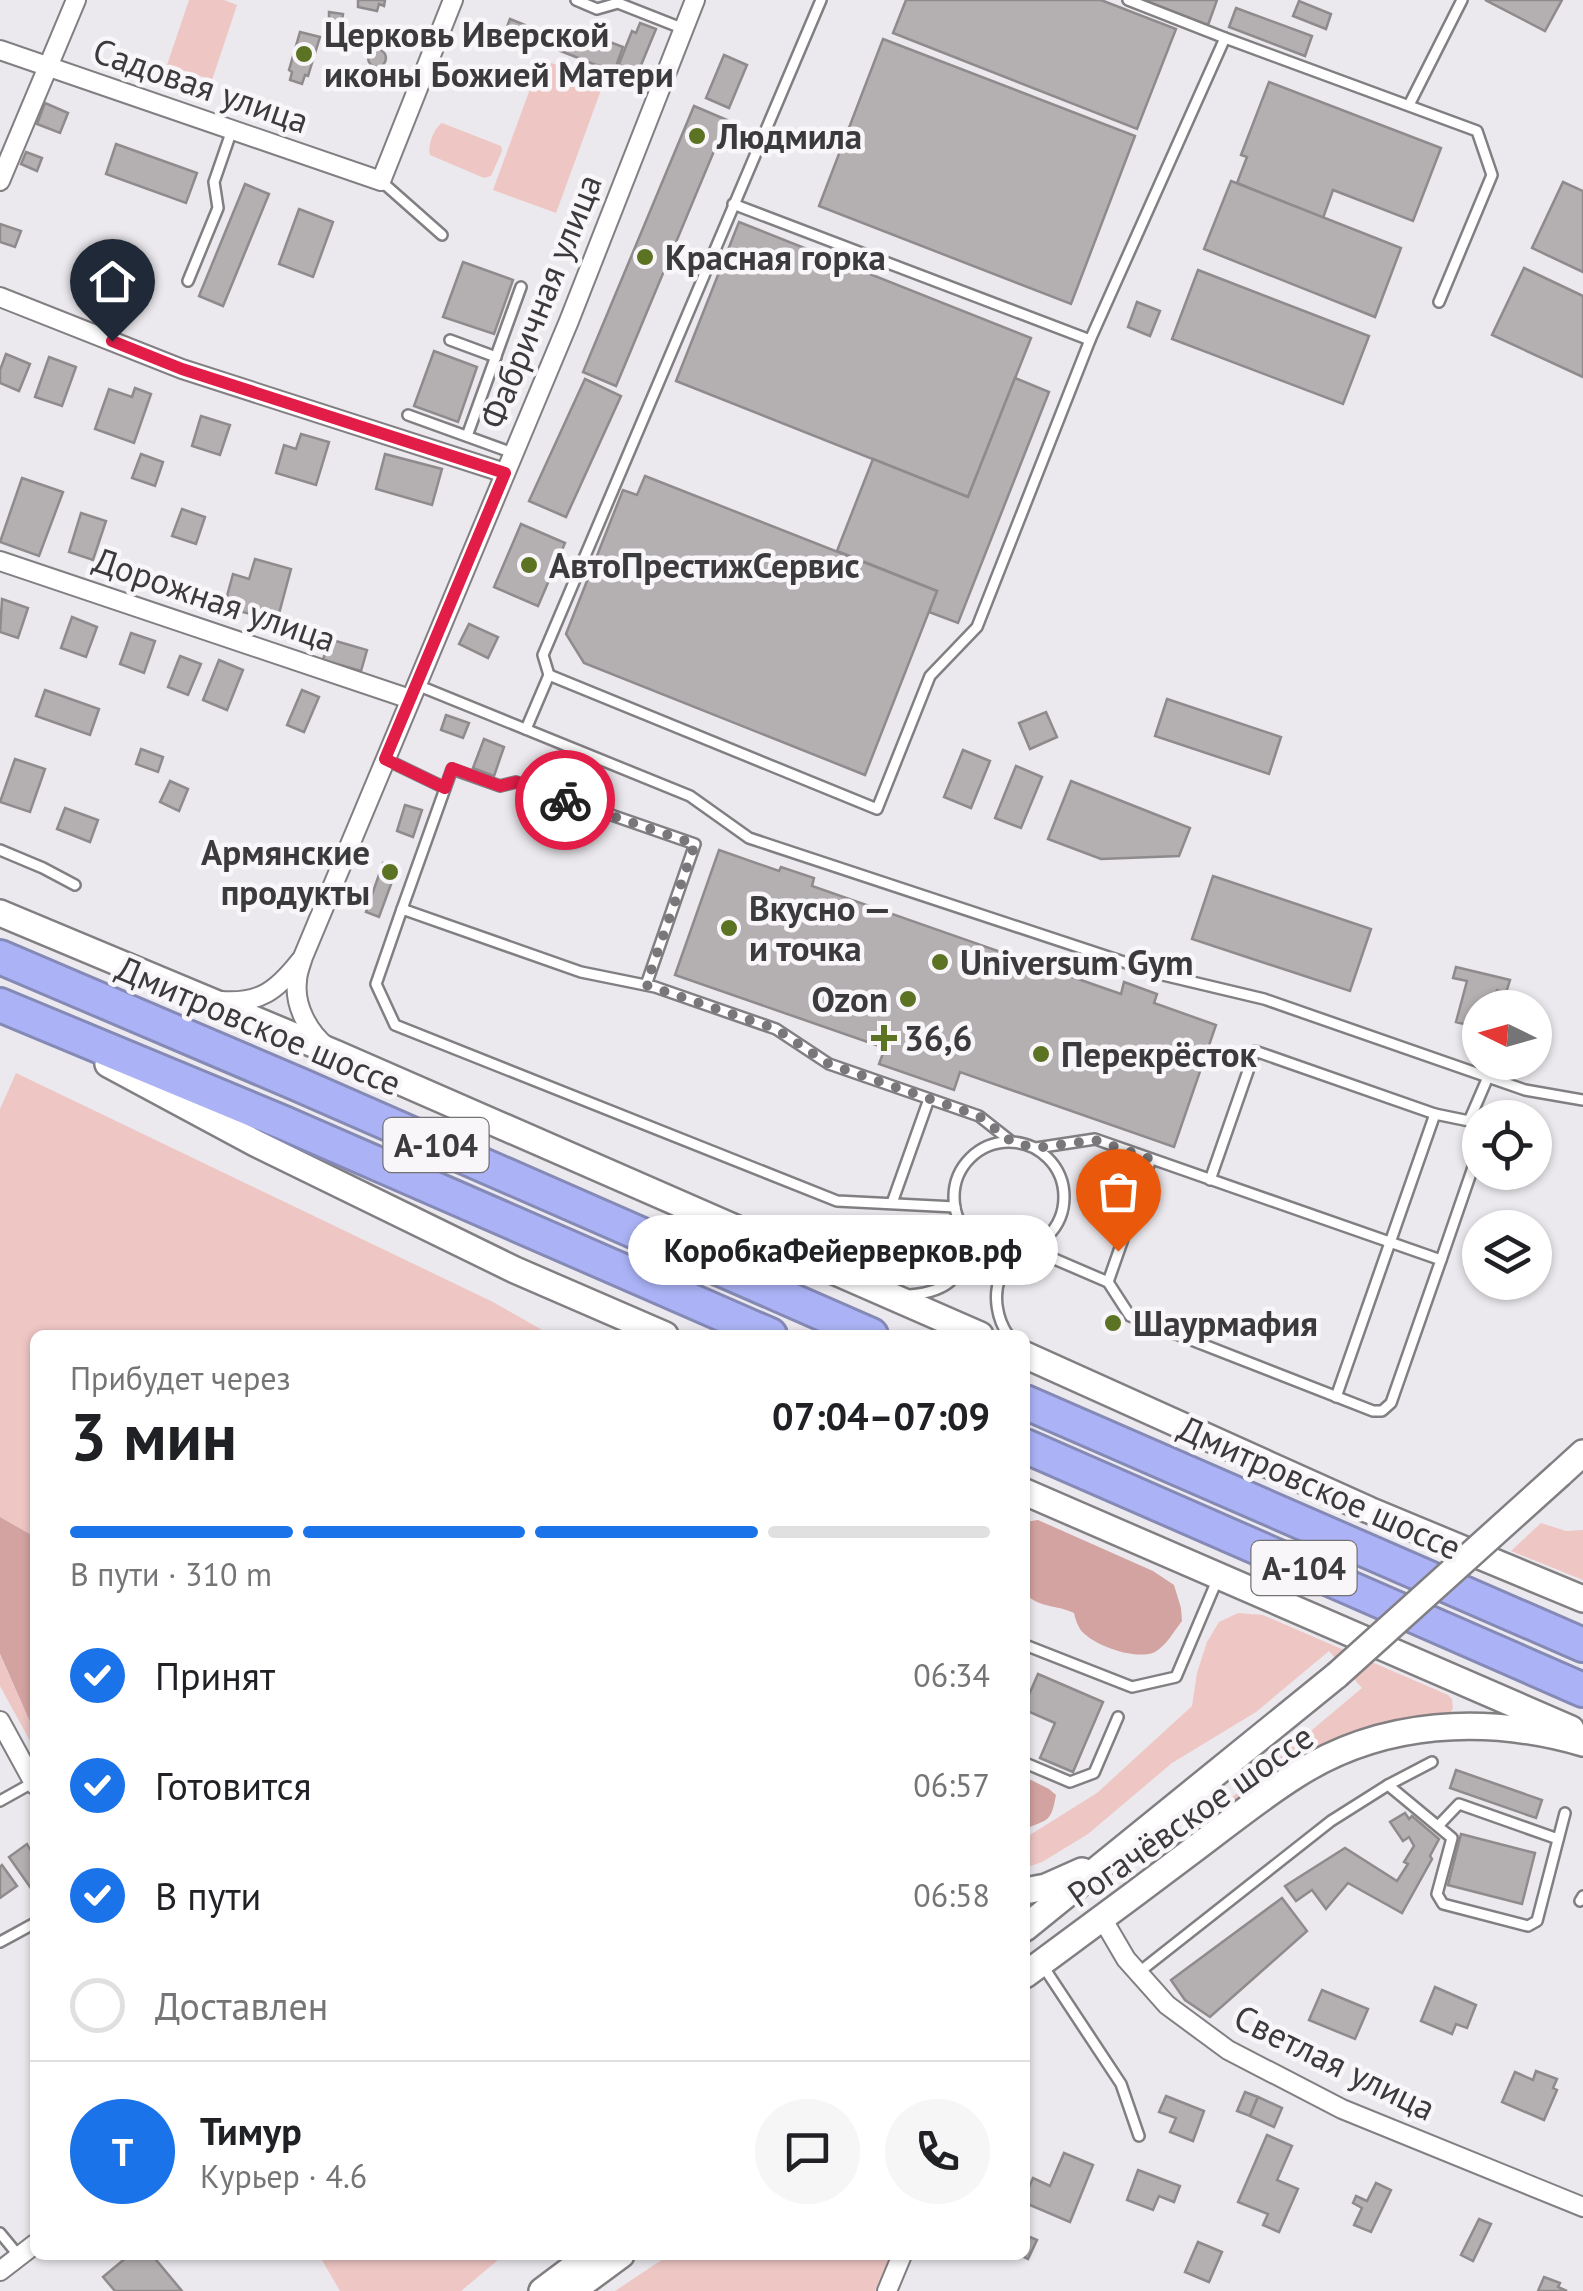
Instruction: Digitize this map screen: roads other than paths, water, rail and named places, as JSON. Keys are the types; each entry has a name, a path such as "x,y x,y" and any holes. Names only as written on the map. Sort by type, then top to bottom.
{"highway":[{"name":"Дмитровское шоссе","path":"0,957 860,1330"},
{"name":"А-104","path":"0,1005 284,1123 759,1330"},
{"name":"Дмитровское шоссе","path":"1030,1404 1583,1646"},
{"name":"А-104","path":"1030,1448 1583,1690"}],"main road":[{"path":"0,912 337,1054 969,1330"},
{"path":"0,1005 255,1143 515,1270 653,1330"},
{"path":"515,1270 610,1330"},
{"path":"1030,1358 1369,1510 1583,1600"},
{"path":"1030,1924 1336,1674 1583,1453"},
{"path":"1030,1494 1583,1734"},
{"name":"Рогачёвское шоссе","path":"1033,1969 1297,1774 1352,1746 1408,1730 1458,1725 1516,1728 1583,1743"},
{"path":"1030,1891 1114,1857"},
{"path":"540,2291 568,2260"},
{"path":"540,2291 583,2260"},
{"path":"572,2291 613,2260"}],"street":[{"path":"0,181 76,0"},
{"path":"382,181 453,0"},
{"name":"Фабричная улица","path":"337,1054 317,1039 298,1001 296,981 304,956 569,320 695,0"},
{"name":"Садовая улица","path":"0,50 382,181"},
{"path":"0,298 182,369 505,473"},
{"name":"Дорожная улица","path":"0,561 413,692"},
{"name":"Фабричная улица","path":"208,1000 255,999 272,991 304,956"},
{"path":"0,1721 30,1776"},
{"name":"Светлая улица","path":"1102,1918 1126,1959 1167,2005 1228,2050 1342,2109 1583,2207"},
{"path":"0,2271 30,2248"},
{"path":"887,2291 900,2260"}],"lane":[{"path":"576,0 597,8 618,1 684,30"},
{"path":"526,729 549,675 544,655 821,0"},
{"path":"1128,0 1477,131 1492,175 1439,302"},
{"path":"1408,105 1462,0"},
{"path":"549,675 877,809 930,676 977,627 1090,340 1225,38"},
{"path":"188,281 218,208 214,182 232,130"},
{"path":"382,181 442,234"},
{"path":"733,204 1090,340"},
{"path":"467,436 520,287"},
{"path":"450,340 496,357"},
{"path":"408,415 513,453"},
{"path":"413,692 526,729 690,796 748,838 1163,974 1264,999 1462,1068"},
{"path":"385,759 445,788"},
{"path":"646,985 695,844 516,782 500,786 452,768 376,984 396,1025 837,1201 954,1207"},
{"path":"0,850 75,885"},
{"path":"402,910 582,972 646,985 776,1029 829,1064 979,1116 1012,1142"},
{"path":"1210,1180 1255,1051 1462,1120"},
{"path":"1497,1080 1525,1090 1583,1100"},
{"path":"892,1203 929,1099"},
{"path":"1336,1397 1435,1114"},
{"path":"1036,1148 1061,1176 1063,1212 1051,1234 1031,1249 1007,1253 972,1239 954,1207 956,1182 968,1160 988,1146 1012,1142 1036,1148 1095,1140 1440,1260"},
{"path":"1108,1282 1151,1159"},
{"path":"1031,1249 1108,1282 1130,1316 1373,1411 1382,1410 1390,1404 1465,1190"},
{"path":"895,1297 926,1294 947,1285 961,1270 972,1239"},
{"path":"1005,1330 997,1305 998,1283 1007,1253"},
{"path":"1030,1647 1132,1687 1176,1677 1218,1577"},
{"path":"1030,1765 1070,1782 1094,1773 1118,1718"},
{"path":"1138,1973 1330,1821 1432,1762"},
{"path":"0,1801 30,1785"},
{"path":"1388,1786 1452,1838 1438,1894 1443,1904 1528,1926 1537,1920 1565,1813"},
{"path":"1438,1826 1459,1804 1558,1839"},
{"path":"0,1942 30,1926"},
{"path":"1033,1969 1121,2084 1138,2136"},
{"path":"0,2233 19,2256"}],"place":[{"name":"Церковь Иверской иконы Божией Матери","path":"304,54"},
{"name":"Людмила","path":"697,136"},
{"name":"Красная горка","path":"645,257"},
{"name":"АвтоПрестижСервис","path":"529,565"},
{"name":"Армянские продукты","path":"390,872"},
{"name":"Вкусно — и точка","path":"729,928"},
{"name":"Universum Gym","path":"940,962"},
{"name":"Ozon","path":"908,999"},
{"name":"36,6","path":"884,1038"},
{"name":"Перекрёсток","path":"1041,1054"},
{"name":"КоробкаФейерверков.рф","path":"1118,1251"},
{"name":"Шаурмафия","path":"1113,1323"}]}
